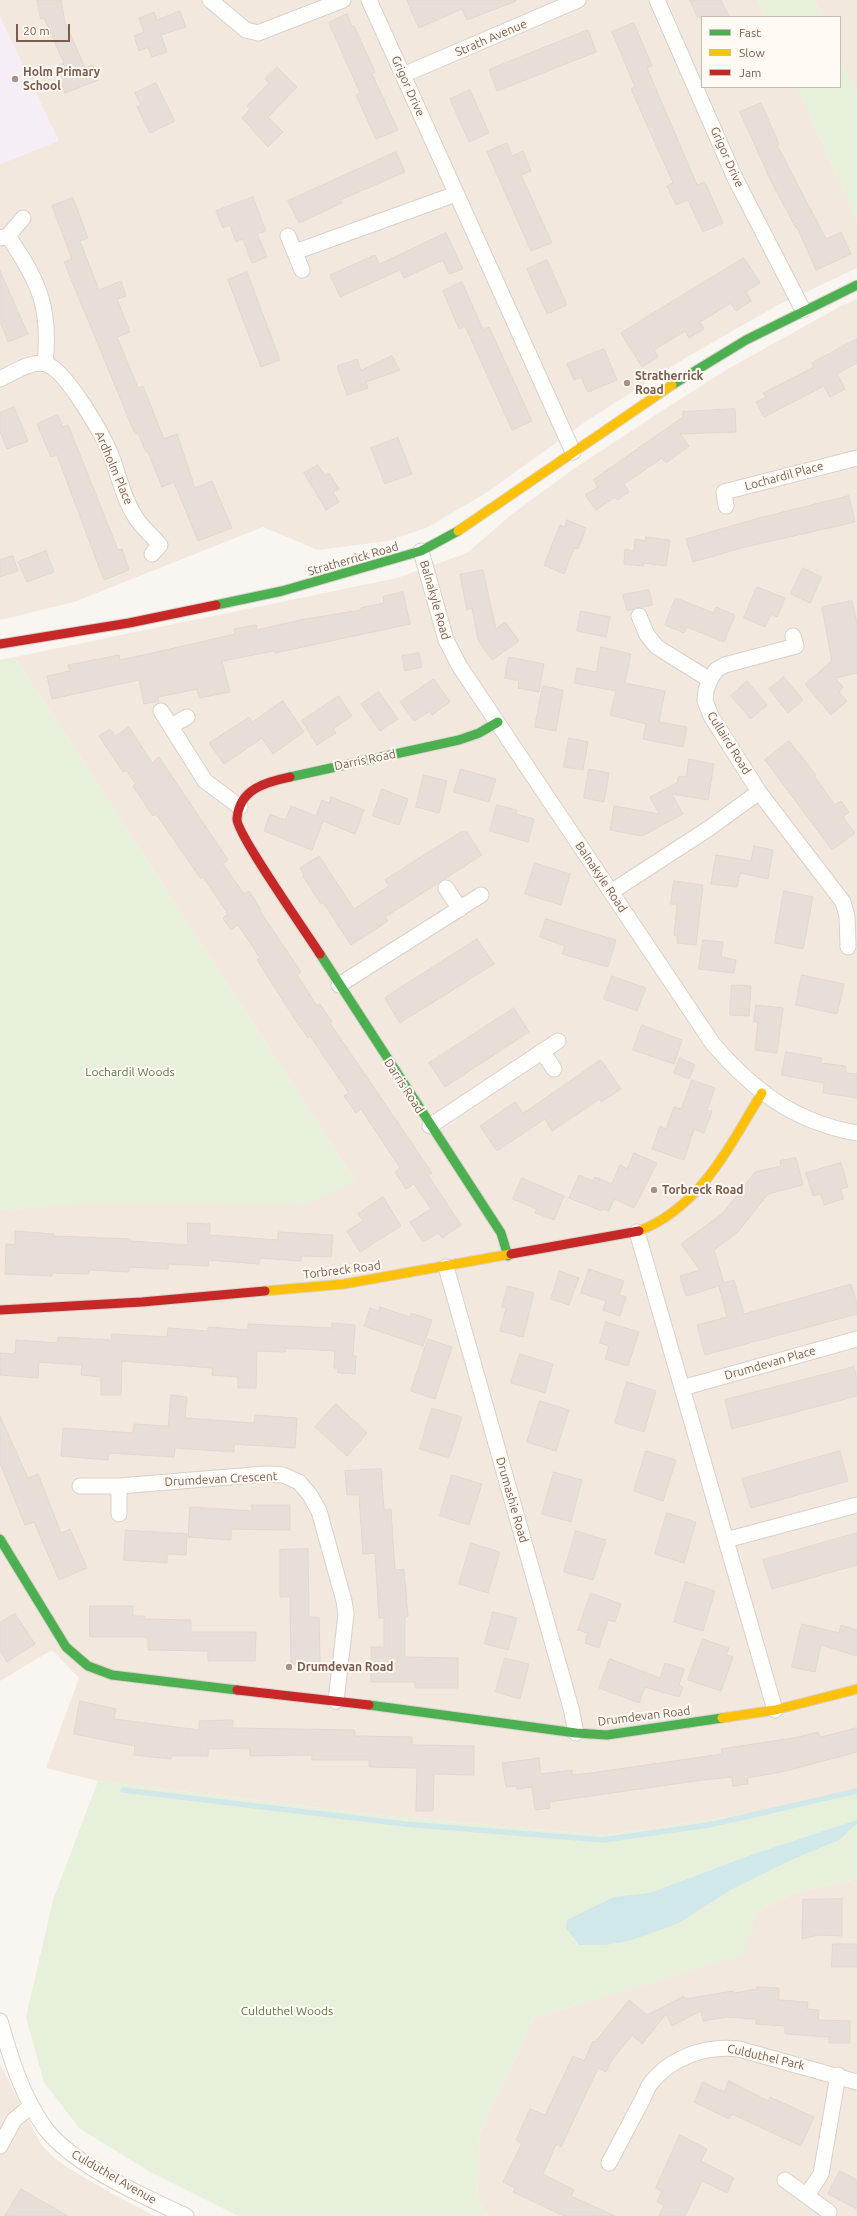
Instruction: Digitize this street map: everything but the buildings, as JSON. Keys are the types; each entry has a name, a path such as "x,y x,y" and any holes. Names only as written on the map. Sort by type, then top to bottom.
{"street":[{"path":"210,0 246,30 258,33 343,0"},
{"name":"Grigor Drive","path":"369,0 573,452"},
{"name":"Strath Avenue","path":"403,75 578,0"},
{"name":"Grigor Drive","path":"657,0 736,178 803,310"},
{"path":"295,252 456,194"},
{"path":"0,379 29,366 45,364 48,339 44,302 30,268 4,237 23,218"},
{"path":"288,236 302,270"},
{"name":"Stratherrick Road","path":"0,644 129,623 282,591 421,551 454,534 493,508 652,397 746,340 803,310 857,285"},
{"name":"Ardholm Place","path":"45,364 59,372 94,422 111,455 123,493 136,519 160,545 152,554"},
{"name":"Lochardil Place","path":"726,506 724,492 857,458"},
{"name":"Balnakyle Road","path":"421,551 446,640 460,666 713,1044 736,1071 762,1093 796,1114 836,1130 857,1133"},
{"path":"640,615 647,636 657,647 710,680 716,670 736,660 796,646 793,636"},
{"name":"Cullaird Road","path":"710,680 706,690 705,702 711,716 759,792 842,902 847,916 848,947"},
{"path":"161,711 205,781 240,807"},
{"path":"171,726 187,717"},
{"name":"Darris Road","path":"498,722 479,733 460,740 271,781 249,791 240,807 237,820 246,842 501,1233 508,1256"},
{"path":"611,892 708,829 759,792"},
{"path":"446,888 460,909"},
{"path":"339,986 481,895"},
{"name":"Darris Road","path":"430,1126 558,1040"},
{"path":"542,1051 554,1069"},
{"name":"Torbreck Road","path":"0,1310 142,1302 344,1284 637,1232 656,1224 673,1214 692,1198 708,1178 762,1093"},
{"path":"637,1232 775,1710"},
{"name":"Drumashie Road","path":"446,1267 569,1701 576,1733"},
{"name":"Drumdevan Place","path":"682,1388 857,1339"},
{"name":"Drumdevan Crescent","path":"80,1486 119,1486 266,1474 283,1475 299,1482 310,1495 319,1511 344,1601 345,1630 336,1702"},
{"path":"119,1486 119,1514"},
{"path":"726,1540 857,1505"},
{"name":"Drumdevan Road","path":"0,1539 66,1647 88,1666 112,1675 576,1733 607,1735 775,1710 857,1689"},
{"name":"Culduthel Avenue","path":"0,2022 20,2084 31,2106 46,2129 65,2149 129,2188 186,2216"},
{"name":"Culduthel Park","path":"609,2163 650,2084 666,2069 686,2056 705,2049 723,2047 739,2048 838,2075 857,2082"},
{"path":"807,2195 821,2174 838,2075"},
{"path":"0,2146 14,2120 31,2106"},
{"path":"785,2180 829,2212"}],"shaded area":[{"path":"0,0 758,0 766,16 701,16 701,88 797,88 857,220 857,268 778,305 687,357 585,422 486,493 428,527 388,541 318,550 263,527 74,602 0,620 0,164 58,141 0,17"},
{"path":"814,0 857,0 857,95 841,59 841,16 822,16"},
{"name":"Holm Primary School","path":"0,17 59,141 0,164"},
{"path":"857,299 857,1791 755,1813 606,1835 387,1816 98,1781 46,1768 79,1678 52,1650 0,1681 0,1210 356,1182 15,657 397,578 467,553 511,515 572,470 657,414 726,370 839,307"},
{"path":"857,1879 857,2216 488,2216 477,2199 480,2132 534,2018 744,1954 756,1913 793,1893"},
{"path":"0,2064 41,2144 50,2154 65,2166 154,2216 0,2216"}],"green space":[{"path":"758,0 814,0 822,16 766,16"},
{"path":"841,59 857,95 857,220 797,88 841,88"},
{"name":"Lochardil Woods","path":"15,657 356,1182 304,1205 115,1202 0,1210 0,660"},
{"name":"Culduthel Woods","path":"98,1781 387,1816 606,1835 755,1813 857,1791 857,1879 793,1893 756,1913 745,1954 534,2018 480,2132 477,2199 488,2216 238,2216 152,2173 80,2129 44,2082 26,2017 53,1900"}],"water":[{"path":"857,1820 857,1823 839,1840 791,1860 732,1889 679,1923 632,1940 606,1945 579,1945 566,1928 567,1920 614,1897 650,1893 754,1854"}],"waterway":[{"path":"123,1790 405,1824 603,1840 709,1825 857,1791"}],"traffic: fast":[{"path":"672,385 746,340 857,285"},
{"path":"216,605 282,591 421,551 458,531"},
{"path":"290,777 459,740 479,733 498,722"},
{"path":"320,954 501,1233 508,1256"},
{"path":"0,1539 66,1647 88,1666 112,1675 237,1690"},
{"path":"369,1705 576,1733 607,1735 722,1718"}],"traffic: slow":[{"path":"458,531 672,385"},
{"path":"639,1231 661,1220 680,1207 696,1191 725,1154 762,1093"},
{"path":"265,1291 344,1284 511,1254"},
{"path":"722,1718 775,1710 857,1689"}],"traffic: jam":[{"path":"0,644 129,623 216,605"},
{"path":"290,777 272,781 248,794 243,800 239,809 237,819 240,828 260,863 320,954"},
{"path":"511,1254 639,1231"},
{"path":"0,1310 142,1302 265,1291"},
{"path":"237,1690 369,1705"}],"place":[{"name":"Holm Primary School","path":"15,79"},
{"name":"Stratherrick Road","path":"627,383"},
{"name":"Torbreck Road","path":"654,1190"},
{"name":"Drumdevan Road","path":"289,1667"}]}
